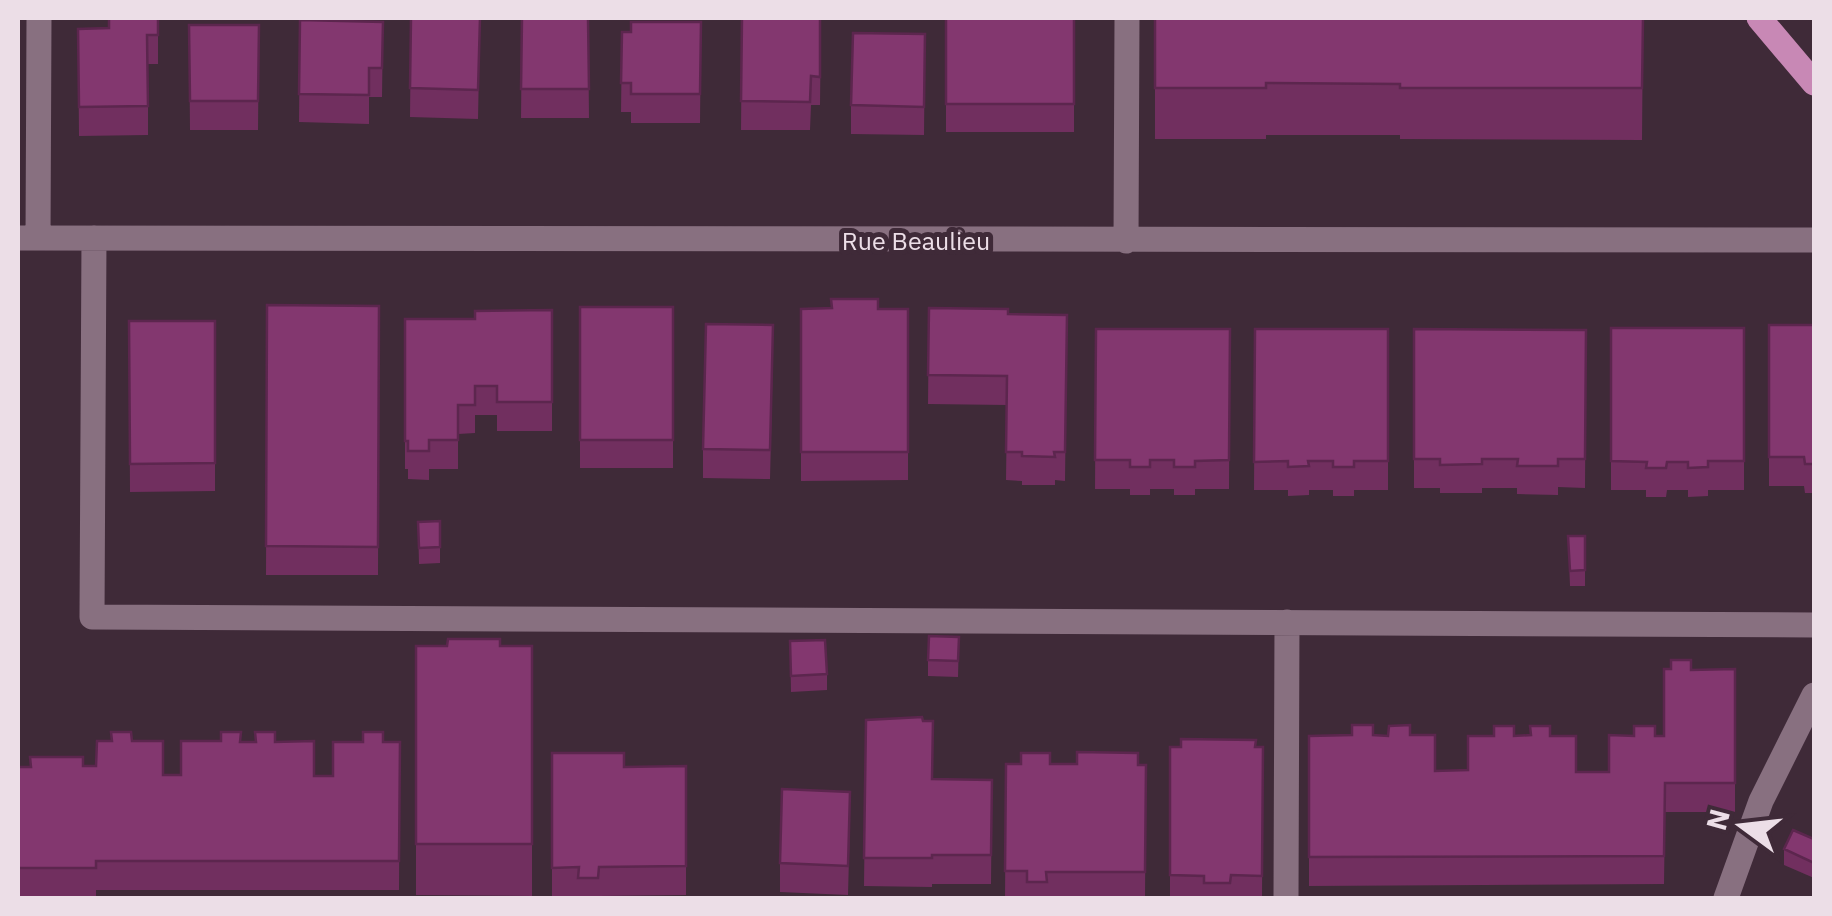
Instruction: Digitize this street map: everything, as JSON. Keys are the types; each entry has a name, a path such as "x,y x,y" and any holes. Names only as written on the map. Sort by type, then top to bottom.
{"main road":[{"path":"1759,18 1814,82"}],"street":[{"path":"28,238 39,18"},
{"path":"1126,241 1127,18"},
{"name":"Rue Beaulieu","path":"28,238 1814,240"},
{"path":"94,238 92,617 1814,624"},
{"path":"1286,898 1287,622"},
{"path":"1726,898 1761,801 1814,696"}],"building":[{"path":"109,18 158,18 158,35 147,35 148,106 79,107 78,29 109,28"},
{"path":"411,18 480,18 478,90 410,88"},
{"path":"522,18 588,18 589,89 521,89"},
{"path":"742,18 820,18 820,77 811,76 810,102 741,101"},
{"path":"946,18 1074,18 1074,104 946,104"},
{"path":"1155,18 1643,18 1642,88 1400,88 1400,84 1266,83 1266,88 1155,88"},
{"path":"300,20 383,22 382,68 369,68 369,95 299,94"},
{"path":"631,22 701,22 700,94 631,94 631,83 621,83 622,32 631,32"},
{"path":"189,25 259,25 258,101 190,101"},
{"path":"853,33 925,34 924,107 851,105"},
{"path":"831,299 878,299 878,309 908,309 908,452 801,452 801,309 832,308"},
{"path":"267,305 379,306 378,547 266,546"},
{"path":"580,307 673,307 673,440 580,440"},
{"path":"929,308 1008,309 1008,314 1067,315 1065,452 1054,452 1055,457 1006,452 1007,376 928,375"},
{"path":"552,310 552,402 497,402 497,386 475,386 475,405 458,405 458,440 429,440 429,451 408,451 405,319 475,319 475,311"},
{"path":"129,321 215,321 215,463 130,464"},
{"path":"706,324 773,325 770,450 703,449"},
{"path":"1769,325 1814,325 1814,464 1805,464 1804,457 1769,457"},
{"path":"1611,328 1744,328 1744,461 1708,461 1708,467 1688,468 1688,462 1667,462 1666,468 1646,468 1647,462 1611,461"},
{"path":"1096,329 1230,329 1229,460 1195,461 1195,467 1174,467 1174,460 1150,460 1150,467 1130,467 1130,460 1095,460"},
{"path":"1255,329 1388,329 1388,461 1354,461 1354,467 1333,467 1333,461 1308,461 1309,466 1288,467 1288,461 1254,462"},
{"path":"1414,329 1586,330 1585,459 1558,459 1558,466 1517,466 1518,459 1440,465 1440,459 1414,459"},
{"path":"440,521 440,547 419,548 418,522"},
{"path":"1568,536 1585,536 1585,570 1570,571"},
{"path":"929,636 959,637 958,661 928,660"},
{"path":"448,639 500,639 500,646 532,646 532,844 416,844 416,646 447,646"},
{"path":"825,640 827,674 791,676 790,641"},
{"path":"1671,660 1691,660 1691,670 1735,669 1735,783 1665,783 1664,856 1309,857 1309,736 1352,735 1352,725 1373,725 1373,735 1388,736 1389,726 1410,725 1410,735 1435,735 1435,771 1468,770 1468,736 1494,736 1494,726 1514,726 1514,736 1531,735 1530,726 1550,726 1550,736 1576,736 1576,772 1609,772 1609,735 1634,736 1634,726 1655,726 1655,736 1664,736 1664,669 1671,669"},
{"path":"922,717 923,721 933,721 932,779 992,780 991,855 864,858 866,720"},
{"path":"111,732 131,732 132,741 163,741 163,775 181,775 181,741 221,741 221,732 241,732 240,742 256,742 255,732 275,732 275,742 314,741 314,776 333,776 333,742 363,742 363,732 383,732 383,742 400,742 399,861 96,861 96,868 18,868 18,767 31,767 30,757 83,757 83,766 96,766 97,741 112,741"},
{"path":"1181,739 1256,740 1255,747 1263,747 1262,876 1231,875 1230,883 1204,883 1204,876 1170,875 1170,747 1181,747"},
{"path":"1077,752 1138,753 1138,765 1146,765 1145,872 1046,872 1047,882 1027,882 1027,871 1005,871 1006,764 1021,764 1021,753 1050,753 1050,764 1077,764"},
{"path":"552,753 624,753 624,767 686,766 686,866 599,867 598,878 578,878 579,867 552,868"},
{"path":"782,789 850,792 848,866 780,863"},
{"path":"1793,830 1814,839 1814,863 1784,849"}]}
